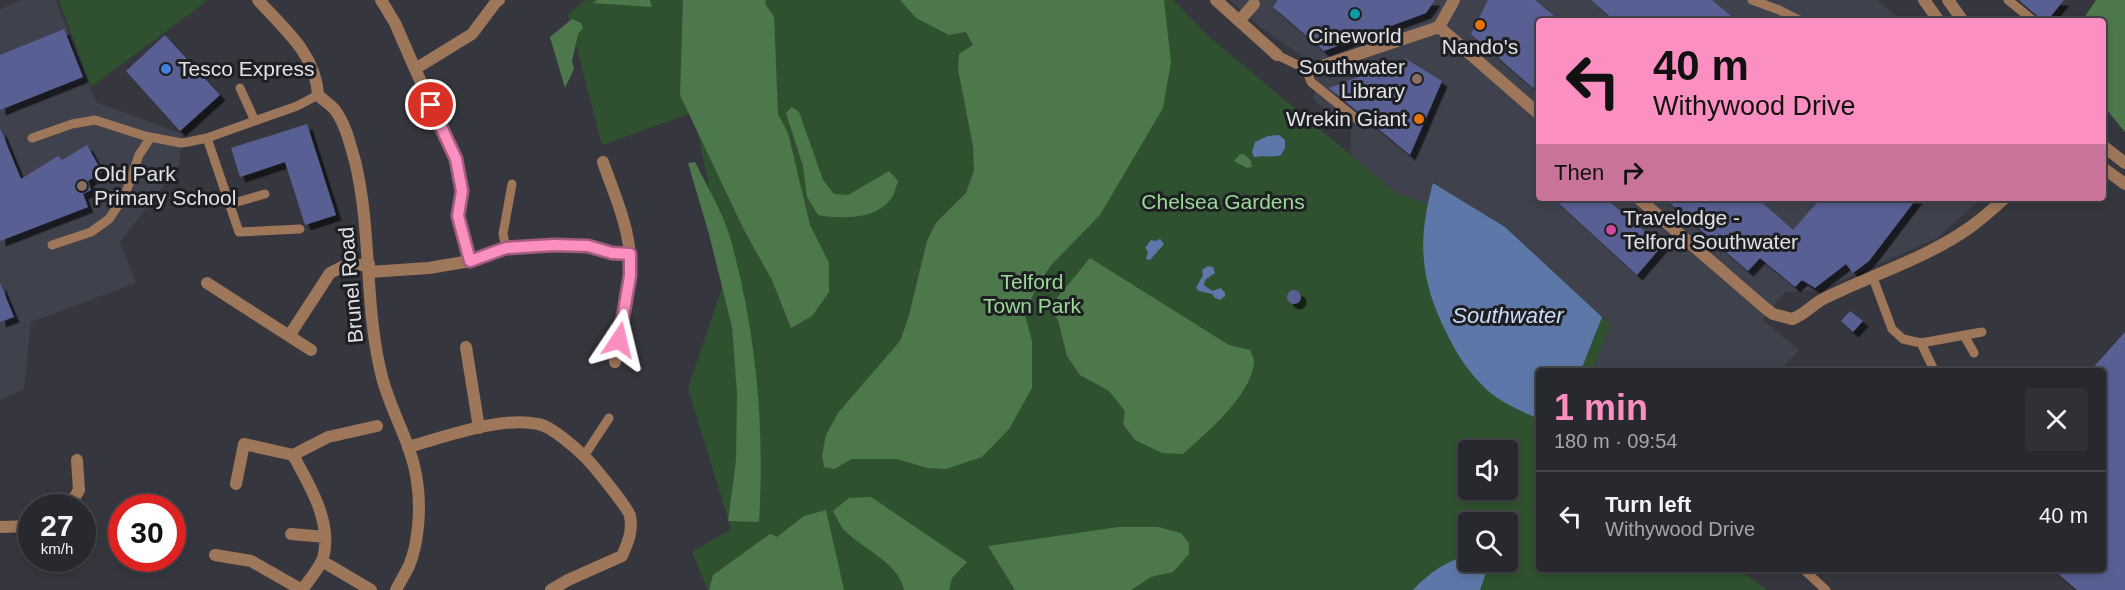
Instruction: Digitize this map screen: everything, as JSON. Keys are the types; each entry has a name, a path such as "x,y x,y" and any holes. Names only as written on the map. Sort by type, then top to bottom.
{"street":[{"path":"258,0 310,60 317,80 318,95"},
{"path":"381,0 395,23 456,159 462,191 458,216 470,261"},
{"path":"1216,0 1277,55"},
{"path":"1325,65 1439,27 1454,0"},
{"path":"1924,0 1937,18"},
{"path":"1948,0 1961,18"},
{"path":"415,69 472,34 495,1"},
{"path":"1239,21 1256,2"},
{"path":"1439,27 1536,111"},
{"name":"Brunel Road","path":"318,95 334,110 343,125 362,189 374,340 381,376 408,447 417,480 416,538 409,565 396,590"},
{"path":"2106,148 2125,163"},
{"path":"603,162 627,235 630,254 630,276 615,362"},
{"path":"2106,170 2125,184"},
{"path":"1641,201 1764,307 1773,314 1792,319 1822,300 1873,278 1968,229 2001,201"},
{"path":"289,336 330,273 342,267 429,268 470,261 506,248 554,245 588,246 612,253 630,254"},
{"path":"207,283 311,350"},
{"path":"466,347 479,428"},
{"path":"408,447 479,428 517,423 540,424 584,456 630,513 630,535 622,556 551,590"},
{"path":"236,484 244,444 293,455 328,437 377,426"},
{"path":"215,555 251,561 302,590 322,561 325,537 312,491 293,455"},
{"path":"77,494 79,490 78,460"},
{"path":"0,513 1,527 18,526"},
{"path":"291,534 325,537"},
{"path":"322,561 371,590"}],"lane":[{"path":"1752,0 1795,18"},
{"path":"2008,0 2030,18"},
{"path":"1277,55 1306,69 1325,65"},
{"path":"1306,69 1311,82 1358,120"},
{"path":"240,88 255,121"},
{"path":"32,138 72,124 95,120 151,137 181,142 207,138 297,106 318,95"},
{"path":"52,245 91,232 109,219 125,195 139,155 151,137"},
{"path":"207,138 239,232 300,229"},
{"path":"506,248 503,234 512,184"},
{"path":"230,204 265,194"},
{"path":"1873,278 1892,329 1903,339 1921,343 1982,332"},
{"path":"1964,335 1974,353"},
{"path":"1921,343 1933,368"},
{"path":"584,456 609,418"},
{"path":"1806,572 1826,590"}],"shaded area":[{"name":"Old Park Primary School","path":"22,0 56,0 96,102 182,134 179,166 120,242 136,283 31,322 24,389 0,400 0,9"},
{"path":"1230,0 1877,0 1898,18 1536,18 1536,201 1979,201 1937,238 1821,290 1785,292 1763,320 1799,350 1783,368 1593,368 1611,325 1505,227 1433,183 1427,204 1396,193 1351,156 1351,131 1313,99 1317,81 1304,58 1260,27"}],"green space":[{"path":"59,0 208,0 91,87"},
{"name":"Telford Town Park","path":"586,0 1173,0 1206,34 1396,193 1427,204 1433,183 1505,227 1611,325 1593,368 1536,368 1536,572 1742,572 1767,590 708,590 692,552 731,529 688,388 722,288 718,232 694,112 602,145 568,14"},
{"path":"597,0 650,0 652,7 593,3"},
{"path":"683,0 766,0 765,4 774,16 778,114 788,133 810,225 829,263 829,292 812,316 791,328 772,280 744,230 680,95"},
{"path":"900,0 1164,0 1171,62 1163,108 1100,215 1052,264 1037,285 1025,315 1032,341 1032,388 1009,429 982,457 946,469 927,468 897,459 852,459 834,469 824,467 822,455 826,435 838,413 900,341 908,319 927,241 936,223 966,193 974,170 973,146 958,69 959,54 973,45 966,32 949,35 916,18"},
{"path":"2096,0 2125,0 2125,132 2106,109 2106,18 2084,18"},
{"path":"572,19 581,23 583,28 578,34 572,61 574,69 565,88 550,37"},
{"path":"792,107 799,112 823,180 834,194 848,195 889,171 898,181 892,197 884,206 876,211 857,216 818,215 807,197 803,166 786,113"},
{"path":"1240,154 1245,155 1251,161 1252,167 1247,168 1234,161"},
{"path":"695,162 727,227 746,307 759,414 761,486 759,522 728,521 736,461 737,393 732,327 709,234 688,163"},
{"path":"1090,258 1229,345 1251,352 1254,363 1251,376 1236,401 1183,454 1162,453 1135,440 1123,424 1125,411 1109,391 1080,375 1067,356 1058,320 1049,308"},
{"path":"871,497 967,562 952,578 949,590 904,590 901,580 888,564 843,529 833,511 849,498"},
{"path":"826,510 844,590 709,590 713,575 770,534 777,537 804,516"},
{"path":"1118,527 1158,527 1181,533 1189,543 1189,554 1173,572 1151,577 1131,590 1015,590 988,546"}],"water":[{"path":"1279,135 1285,140 1285,148 1281,155 1254,157 1252,152 1255,142 1268,136"},
{"name":"Southwater","path":"1433,183 1505,227 1602,317 1582,368 1536,368 1536,418 1493,395 1470,371 1451,342 1438,314 1426,278 1423,242"},
{"path":"1160,239 1164,244 1150,260 1146,259 1148,252 1145,248 1151,240"},
{"path":"1208,266 1213,267 1215,273 1205,280 1204,285 1212,291 1221,288 1225,296 1220,300 1196,288 1203,275 1202,270"},
{"path":"1458,559 1458,572 1486,572 1480,590 1413,590 1438,568"}],"building":[{"path":"1278,0 1435,0 1426,13 1324,51 1273,7"},
{"path":"1488,0 1535,0 1556,18 1536,18 1536,84 1533,88 1471,34"},
{"path":"1591,0 1712,0 1733,18 1612,18"},
{"path":"2019,0 2064,0 2049,18 2040,18"},
{"path":"64,29 83,77 0,110 0,55"},
{"path":"165,35 220,95 180,131 126,71"},
{"path":"1406,59 1442,81 1410,155 1329,88"},
{"path":"307,124 336,215 305,225 285,162 240,177 231,148"},
{"path":"0,128 21,179 58,156 62,160 87,145 102,172 88,181 91,190 83,194 88,207 0,241"},
{"path":"1556,201 1609,201 1662,246 1637,275"},
{"path":"1667,201 1760,201 1793,230 1818,201 1915,201 1869,261 1853,273 1846,264 1815,288 1802,280 1795,287 1760,258 1748,271"},
{"path":"0,283 14,317 0,322"},
{"path":"1294,290 1299,292 1301,297 1299,302 1294,304 1289,302 1287,297 1289,292"},
{"path":"1850,311 1863,321 1853,332 1841,321"},
{"path":"2125,332 2125,590 2077,590 2056,572 2106,572 2106,368 2093,368"}],"place":[{"name":"Cineworld","path":"1355,14"},
{"name":"Nando's","path":"1480,25"},
{"name":"Tesco Express","path":"166,69"},
{"name":"Southwater Library","path":"1417,79"},
{"name":"Wrekin Giant","path":"1419,119"},
{"name":"Old Park Primary School","path":"82,186"},
{"name":"Travelodge - Telford Southwater","path":"1611,230"}],"route":[{"path":"431,105 456,159 462,191 458,216 470,261 506,248 554,245 588,246 612,253 630,254 630,276 619,340"}],"park label":[{"name":"Chelsea Gardens","path":"1223,202"}]}
